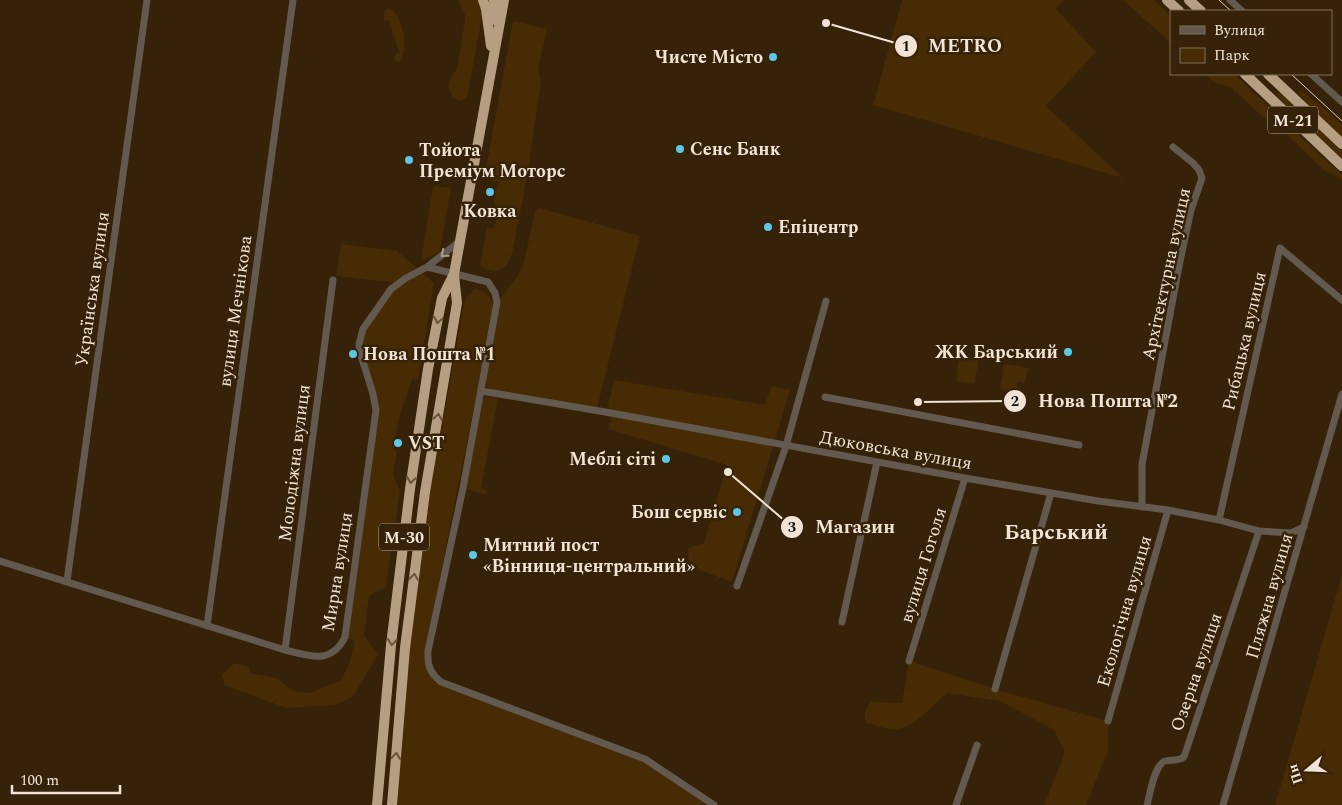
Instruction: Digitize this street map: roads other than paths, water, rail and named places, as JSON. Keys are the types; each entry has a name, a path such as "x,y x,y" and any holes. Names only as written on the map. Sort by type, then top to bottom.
{"highway":[{"name":"М-30","path":"483,0 489,22 492,59"},
{"name":"М-30","path":"392,805 405,648 425,492 457,303 454,274 498,30 494,0"},
{"path":"498,30 504,0"},
{"path":"1167,0 1178,10"},
{"path":"1189,0 1200,10"},
{"name":"М-21","path":"1246,75 1342,166"},
{"path":"1264,91 1271,77"},
{"name":"М-21","path":"1271,77 1342,144"},
{"name":"М-30","path":"377,805 391,645 410,489 428,369 442,298 454,274"}],"street":[{"name":"Українська вулиця","path":"67,581 147,0"},
{"name":"вулиця Мечнікова","path":"207,626 293,0"},
{"path":"1230,0 1241,10"},
{"path":"1312,75 1342,102"},
{"name":"Архітектурна вулиця","path":"1142,507 1142,464 1180,261 1191,210 1202,178 1199,170 1173,148"},
{"name":"Мирна вулиця","path":"0,561 285,650 312,657 324,656 337,650 345,637 376,410 360,352 360,336 391,290 406,278 428,267 460,241"},
{"name":"Рибацька вулиця","path":"1219,520 1280,248 1342,300"},
{"path":"428,267 488,282 496,293 496,310 481,391 428,651 429,667 433,676 441,682 645,759 714,805"},
{"name":"Молодіжна вулиця","path":"285,650 333,280"},
{"path":"737,586 786,446 826,302"},
{"name":"Дюковська вулиця","path":"481,391 1051,493 1168,510 1219,520 1259,531 1291,534 1304,527"},
{"name":"Пляжна вулиця","path":"1223,805 1342,394"},
{"path":"825,397 1079,445"},
{"path":"842,622 877,462"},
{"name":"вулиця Гоголя","path":"909,661 965,478"},
{"path":"995,689 1051,493"},
{"name":"Екологічна вулиця","path":"1108,721 1168,510"},
{"name":"Озерна вулиця","path":"1147,805 1160,764 1166,761 1179,761 1184,757 1259,531"},
{"path":"956,805 977,745"}],"tram line":[{"path":"1219,0 1230,10"},
{"path":"1292,75 1342,121"}],"place":[{"name":"METRO","path":"826,23"},
{"name":"Чисте Місто","path":"773,57"},
{"name":"Сенс Банк","path":"680,149"},
{"name":"Тойота Преміум Моторс","path":"409,160"},
{"name":"Ковка","path":"490,192"},
{"name":"Епіцентр","path":"768,227"},
{"name":"ЖК Барський","path":"1068,352"},
{"name":"Нова Пошта №1","path":"353,354"},
{"name":"Нова Пошта №2","path":"918,402"},
{"name":"VST","path":"398,443"},
{"name":"Меблі сіті","path":"666,459"},
{"name":"Магазин","path":"728,472"},
{"name":"Бош сервіс","path":"737,512"},
{"name":"Митний пост «Вінниця-центральний»","path":"473,555"}],"district":[{"name":"Барський","path":"1056,531"}]}
